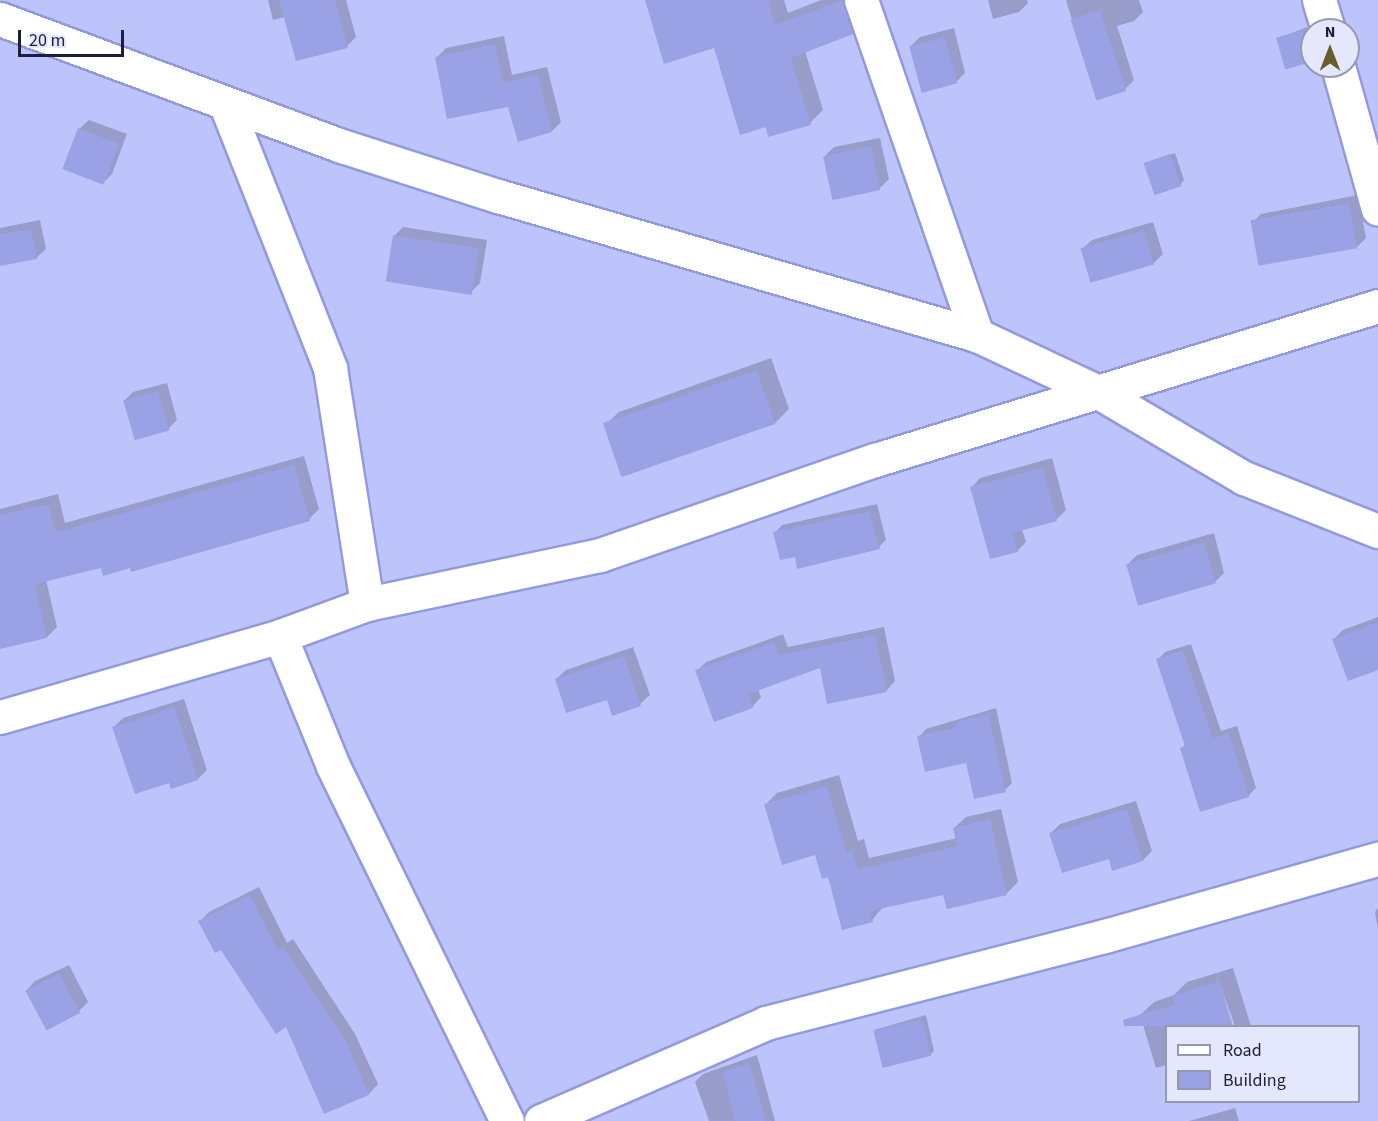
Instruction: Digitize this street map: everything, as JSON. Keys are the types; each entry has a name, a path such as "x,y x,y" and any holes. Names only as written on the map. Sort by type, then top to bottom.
{"street":[{"path":"861,0 977,335"},
{"path":"1319,0 1324,18"},
{"path":"0,19 226,105 498,196 977,335 1100,393 1244,478 1378,531"},
{"path":"1341,78 1378,209"},
{"path":"226,105 330,368 367,604"},
{"path":"0,717 280,636 367,604 600,555 875,460 1100,393 1378,306"},
{"path":"280,636 333,766 507,1121"},
{"path":"541,1121 766,1023 1105,936 1378,859"}],"building":[{"path":"279,0 335,0 348,48 296,61"},
{"path":"645,0 768,0 775,25 843,0 853,34 791,58 811,125 768,137 766,127 740,135 714,48 664,64"},
{"path":"1100,10 1126,91 1097,100 1071,20"},
{"path":"1300,31 1300,65 1285,69 1276,38"},
{"path":"945,37 957,83 922,93 909,47"},
{"path":"495,44 503,83 538,75 552,132 518,142 508,107 447,119 435,57"},
{"path":"78,128 119,144 103,185 62,169"},
{"path":"871,146 880,190 832,200 823,156"},
{"path":"1170,154 1181,186 1155,195 1144,163"},
{"path":"1349,203 1357,248 1259,266 1251,220"},
{"path":"31,229 37,259 0,266 0,234"},
{"path":"1144,230 1154,265 1090,283 1081,248"},
{"path":"393,235 479,249 472,295 386,281"},
{"path":"757,370 776,424 621,477 603,423"},
{"path":"158,391 169,430 135,440 123,401"},
{"path":"294,465 310,521 131,572 130,568 103,576 101,568 35,584 47,638 0,649 0,515 48,504 56,532"},
{"path":"1043,467 1057,521 1012,533 1018,552 990,559 970,487"},
{"path":"869,511 880,549 797,569 795,557 780,560 773,532"},
{"path":"1204,542 1216,583 1138,606 1126,564"},
{"path":"1378,622 1378,670 1348,681 1332,639"},
{"path":"875,635 887,692 827,704 820,668 748,694 753,708 714,722 695,670 774,642 779,655"},
{"path":"1183,650 1213,738 1229,733 1249,797 1200,812 1180,748 1185,746 1156,659"},
{"path":"624,656 641,706 612,716 607,700 566,713 555,679"},
{"path":"174,707 198,780 171,789 169,783 135,794 112,727"},
{"path":"988,714 1006,792 974,799 966,763 925,772 917,736 958,727 957,721"},
{"path":"827,786 846,852 852,850 858,869 957,846 953,828 990,819 1007,895 947,909 943,895 870,911 873,922 842,930 828,877 822,879 815,855 782,865 764,804"},
{"path":"1127,809 1143,861 1112,871 1109,859 1062,873 1049,833"},
{"path":"250,895 278,951 283,947 347,1043 369,1095 324,1114 286,1027 276,1034 221,950 215,953 198,921"},
{"path":"59,973 80,1013 47,1031 25,991"},
{"path":"1219,981 1233,1025 1124,1026 1123,1020 1175,1004 1172,996"},
{"path":"922,1019 931,1056 883,1068 873,1031"},
{"path":"749,1063 766,1121 735,1121 723,1072"}]}
